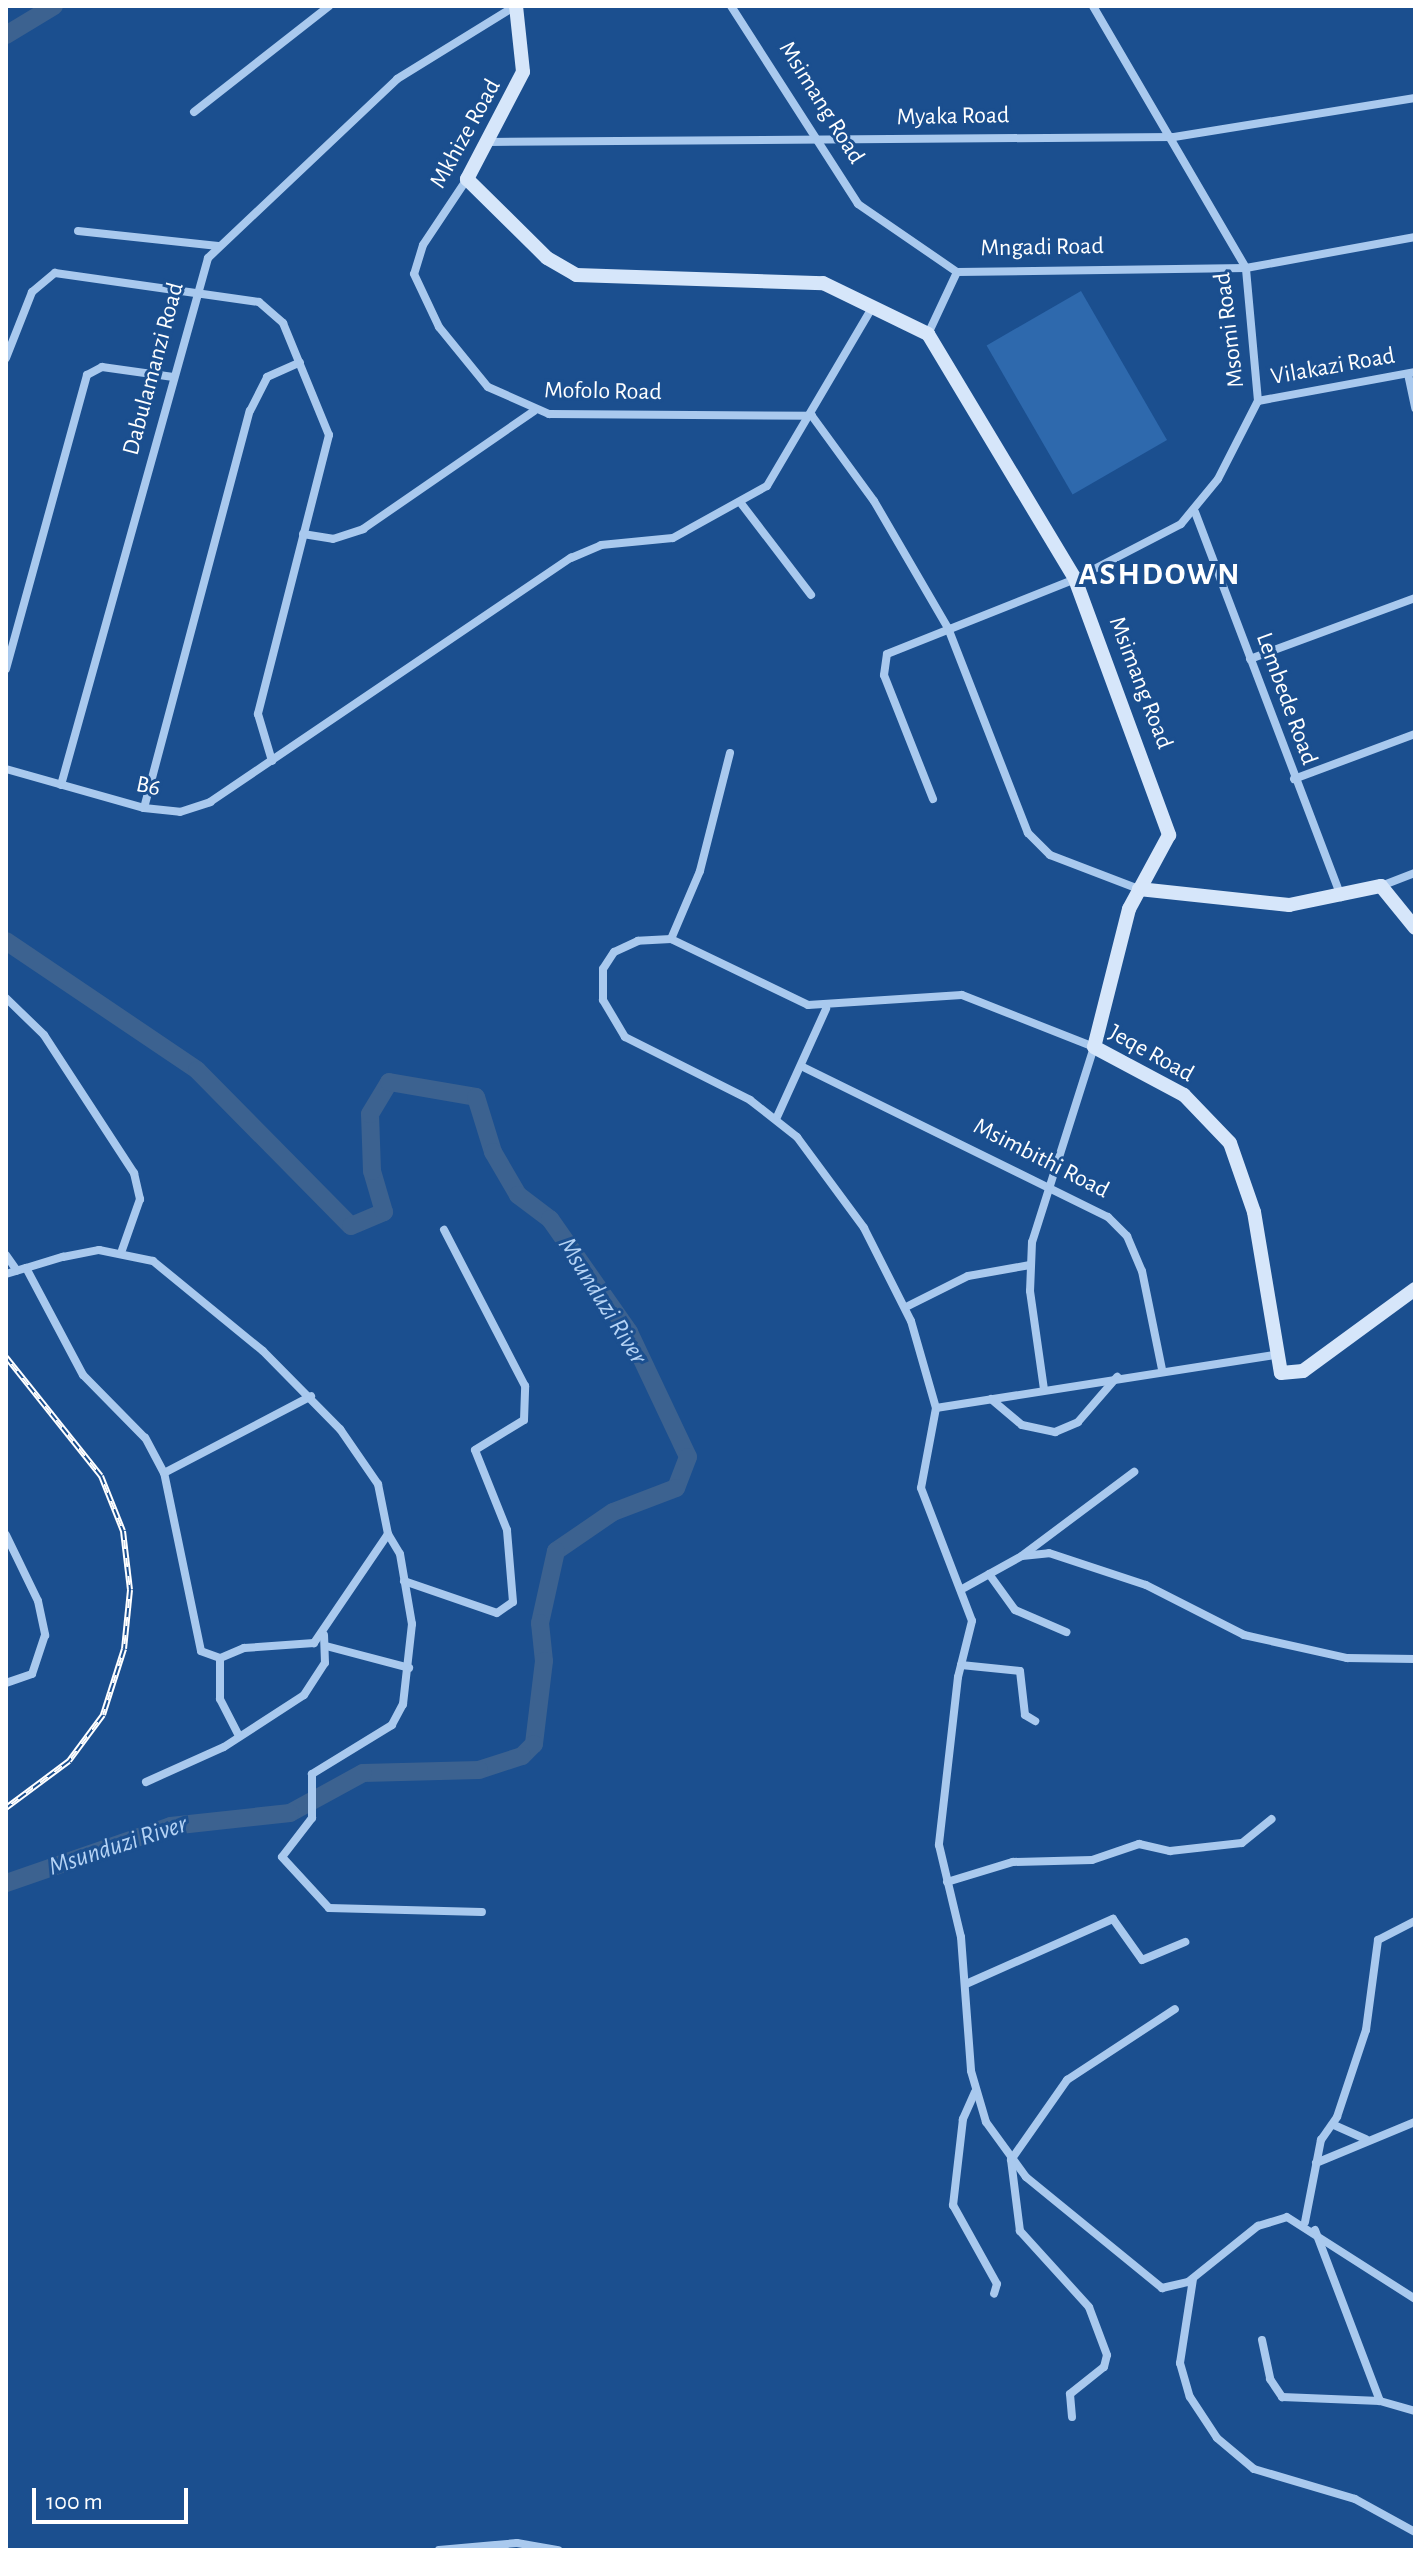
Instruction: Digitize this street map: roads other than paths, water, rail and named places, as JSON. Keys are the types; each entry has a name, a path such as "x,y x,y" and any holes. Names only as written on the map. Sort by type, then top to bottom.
{"street":[{"path":"194,112 329,6"},
{"name":"Mkhize Road","path":"414,274 423,245 467,179 523,72 516,6"},
{"name":"Dabulamanzi Road","path":"61,785 194,295 218,246 397,79 516,6"},
{"name":"Msimang Road","path":"731,6 858,204 957,272"},
{"name":"Msomi Road","path":"1093,6 1174,137 1246,268 1258,401 1195,512"},
{"name":"Myaka Road","path":"488,142 1174,137 1415,98"},
{"path":"467,179 547,258 576,275 801,280 873,306 928,334"},
{"path":"78,231 218,246"},
{"name":"Mngadi Road","path":"928,334 957,272 1246,268 1415,237"},
{"path":"6,358 32,292 50,274 270,307 300,362 329,435 258,714 272,761"},
{"name":"Mofolo Road","path":"414,274 475,376 534,411 812,416"},
{"name":"B6","path":"6,769 144,808 195,808 272,761 571,558 601,545 673,538 740,502 781,472 873,306"},
{"name":"Msimang Road","path":"928,334 1075,579 1168,826 1161,857 1139,889 1120,934 1094,1047"},
{"path":"144,808 250,411 267,377 300,362"},
{"path":"6,669 87,375 102,367 173,377"},
{"path":"1412,373 1415,408"},
{"name":"Vilakazi Road","path":"1258,401 1412,373"},
{"path":"303,534 333,539 363,529 534,411"},
{"path":"812,416 874,501 948,628 1036,844 1139,889 1252,904 1342,898 1415,873"},
{"path":"740,502 811,595"},
{"path":"933,799 882,664 893,650 1075,579 1195,512"},
{"name":"Lembede Road","path":"1195,512 1294,779 1342,898"},
{"path":"1250,659 1415,598"},
{"path":"1294,779 1415,734"},
{"path":"671,939 700,871 730,753"},
{"path":"1381,886 1415,928"},
{"path":"777,1117 805,1068 826,1009 671,939 638,941 607,960 603,1000 616,1031 777,1117 850,1206 906,1307 936,1408 921,1488 964,1588 972,1621 961,1665 939,1830 966,1984 975,2092 1011,2160 1020,2231 1089,2307 1106,2349 1104,2367 1070,2394 1072,2417"},
{"name":"Jeqe Road","path":"826,1009 962,995 1094,1047 1184,1095 1230,1143 1254,1212 1275,1355"},
{"path":"6,998 44,1035 134,1173 140,1199 122,1250"},
{"path":"1044,1389 1030,1265 1047,1186 1094,1047"},
{"name":"Msimbithi Road","path":"805,1068 1047,1186 1083,1200 1127,1236 1148,1290 1162,1369"},
{"path":"404,1581 497,1613 509,1611 514,1594 504,1516 475,1450 524,1420 525,1386 444,1230"},
{"path":"6,1274 122,1250 165,1269 311,1396 372,1473 387,1508 388,1534 404,1581 412,1624 409,1668 392,1725 312,1774 312,1818 282,1857 320,1904 482,1912"},
{"path":"6,1255 21,1269 83,1375 145,1438 164,1473 197,1642 204,1655 220,1658 251,1647 297,1649 324,1635 388,1534"},
{"path":"906,1307 968,1276 1030,1265"},
{"path":"936,1408 1162,1369 1275,1355 1281,1373 1292,1376 1415,1289"},
{"path":"991,1399 1022,1425 1055,1432 1078,1422 1118,1376"},
{"path":"164,1473 311,1396"},
{"path":"964,1588 1022,1556 1134,1472"},
{"path":"6,1535 45,1622 35,1670 18,1684 6,1683"},
{"path":"1022,1556 1049,1553 1136,1581 1268,1642 1347,1658 1415,1659"},
{"path":"989,1574 1015,1610 1066,1632"},
{"path":"146,1782 239,1736 304,1695 322,1670 326,1646 324,1635"},
{"path":"326,1646 409,1668"},
{"path":"220,1658 220,1699 239,1736"},
{"path":"961,1665 1020,1671 1025,1715 1035,1721"},
{"path":"947,1882 1013,1862 1092,1860 1139,1844 1172,1851 1242,1843 1272,1819"},
{"path":"966,1984 1113,1919 1142,1960 1185,1942"},
{"path":"1305,2222 1316,2164 1334,2125 1366,2030 1378,1940 1415,1921"},
{"path":"1011,2160 1067,2080 1175,2009"},
{"path":"975,2092 963,2119 953,2205 997,2284 994,2294"},
{"path":"1316,2164 1366,2139 1415,2122"},
{"path":"1334,2125 1366,2139"},
{"path":"1011,2160 1153,2283 1168,2289 1193,2279 1267,2221 1305,2222 1415,2299"},
{"path":"1314,2229 1380,2401"},
{"path":"1193,2279 1180,2363 1190,2397 1217,2438 1254,2469 1355,2499 1415,2532"},
{"path":"1262,2340 1270,2379 1282,2397 1380,2401 1415,2411"},
{"path":"439,2550 517,2543 558,2550"}],"waterway":[{"name":"Msunduzi River","path":"6,35 54,6"},
{"name":"Msunduzi River","path":"6,941 197,1070 351,1226 384,1212 372,1171 370,1114 389,1082 476,1097 493,1152 518,1195 550,1219 629,1332 688,1457 676,1488 613,1512 556,1551 540,1623 544,1661 534,1744 522,1756 479,1770 363,1773 290,1813 171,1826 6,1883"}],"railway":[{"path":"6,1357 101,1476 123,1531 130,1590 124,1649 103,1715 69,1761 6,1808"}],"district":[{"name":"ASHDOWN","path":"1160,574"}]}
